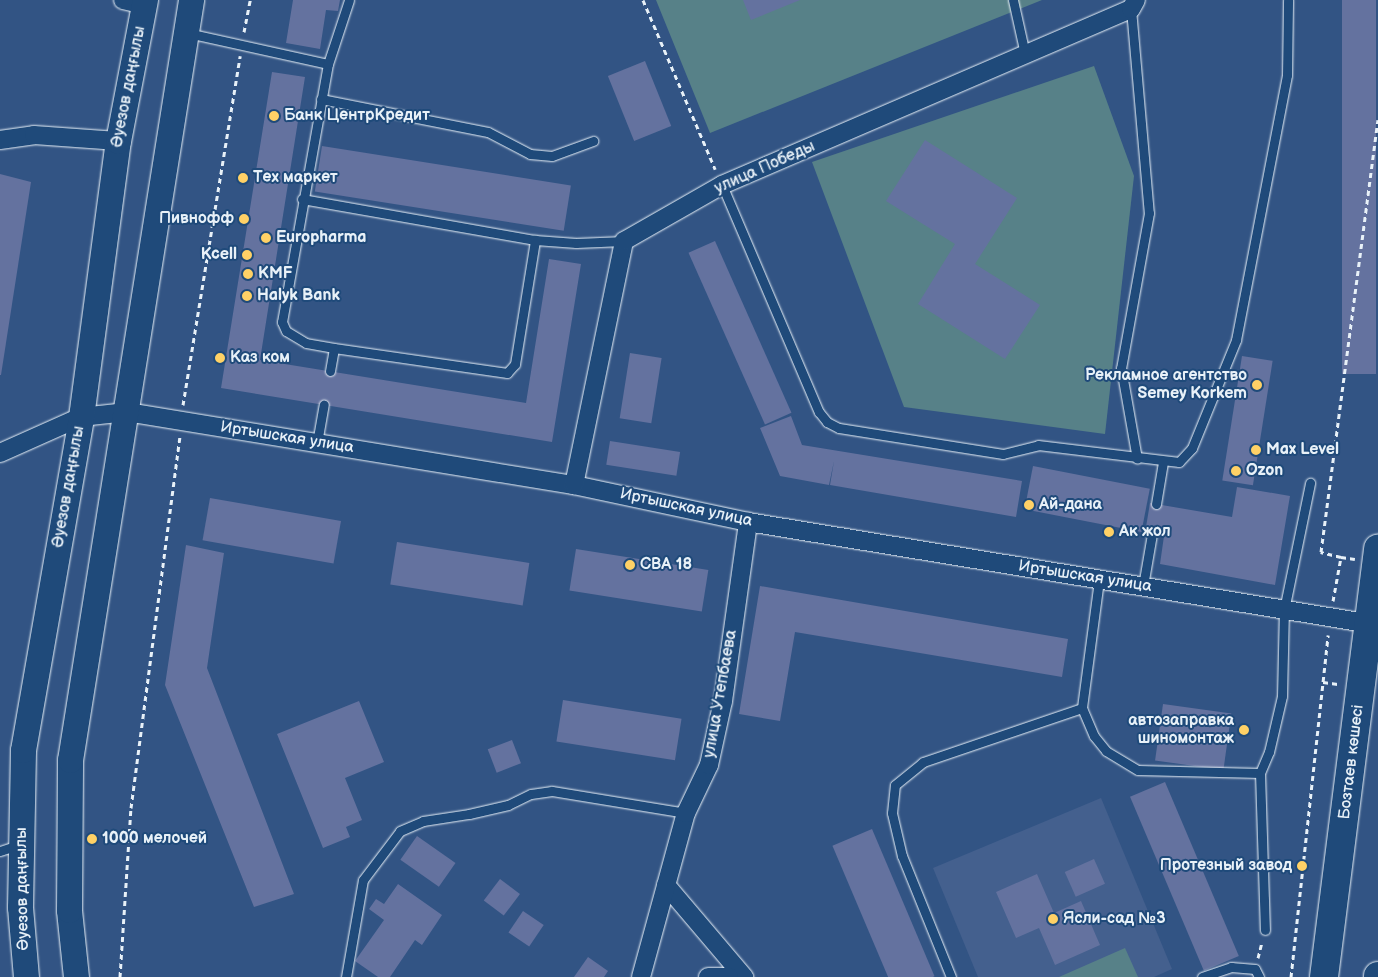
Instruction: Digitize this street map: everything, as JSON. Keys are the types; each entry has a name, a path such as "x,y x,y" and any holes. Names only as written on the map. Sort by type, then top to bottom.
{"highway":[{"name":"Бозтаев көшесі","path":"1324,977 1374,624 1378,548"}],"main road":[{"path":"76,977 69,910 70,760 127,412 191,0"},
{"name":"Әуезов даңғылы","path":"26,977 20,907 11,848 23,750 81,417 138,2"}],"street":[{"name":"улица Победы","path":"624,241 722,185 1134,5"},
{"path":"0,140 34,135 118,141"},
{"path":"574,486 624,241"},
{"name":"Иртышская улица","path":"0,453 81,417 127,412 574,486 748,522 1374,624"},
{"name":"улица Утепбаева","path":"641,977 686,813 709,765 723,701 748,522"},
{"path":"666,886 744,977"},
{"path":"708,977 730,977"}],"lane":[{"path":"349,0 328,64 302,199 282,322 286,332 306,343 507,373 514,364 535,240"},
{"path":"1013,0 1025,54"},
{"path":"722,185 819,412 827,422 839,428 1003,454 1038,445 1137,459 1179,462 1192,448 1236,340 1287,75 1288,0"},
{"path":"1134,5 1149,213 1121,368 1137,459"},
{"path":"186,32 328,64"},
{"path":"321,99 488,132 530,154 552,156 593,141"},
{"path":"302,199 535,240 576,243 624,241"},
{"path":"330,371 334,348"},
{"path":"317,443 324,405"},
{"path":"1156,504 1163,462"},
{"path":"1265,930 1260,773 1269,752 1282,696 1284,610 1310,482"},
{"path":"1143,586 1152,534"},
{"path":"1099,580 1082,708 1094,736 1106,751 1138,770 1260,773"},
{"path":"951,977 902,856 892,813 895,785 923,762 1082,708"},
{"path":"346,977 363,880 400,831 422,821 470,814 508,805 531,794 552,791 686,813"},
{"path":"1202,977 1231,967 1257,973"}],"path":[{"path":"120,977 131,808 181,420 250,0"},
{"path":"643,0 722,185"},
{"path":"1291,977 1330,618 1341,557 1321,552 1378,120"},
{"path":"1257,973 1265,930"}],"shaded area":[{"name":"Ясли-сад №3","path":"1101,798 1172,969 1154,977 978,977 933,868"}],"green space":[{"path":"656,0 1042,0 710,133"},
{"path":"1094,66 1134,176 1105,434 904,407 812,162"},
{"path":"1125,948 1138,977 1059,977"}],"building":[{"path":"293,0 340,0 338,11 326,10 320,49 286,43"},
{"path":"743,0 800,0 751,20"},
{"path":"1342,0 1376,0 1376,374 1342,374"},
{"path":"645,61 671,126 634,141 608,76"},
{"path":"272,72 305,77 260,360 526,403 549,259 581,264 552,442 221,388"},
{"path":"925,140 1017,198 975,264 1040,305 1005,359 918,304 955,244 886,201"},
{"path":"322,146 571,185 564,231 315,191"},
{"path":"0,174 31,182 1,375 0,375"},
{"path":"715,241 791,413 765,425 689,253"},
{"path":"630,353 662,358 651,423 620,418"},
{"path":"1242,356 1273,361 1253,485 1222,480"},
{"path":"791,416 802,445 1022,481 1016,517 830,485 834,461 829,485 780,476 760,428"},
{"path":"610,441 680,452 676,476 606,465"},
{"path":"1033,466 1150,489 1141,532 1025,509"},
{"path":"1237,487 1290,496 1275,585 1160,564 1164,536 1145,533 1150,503 1232,517"},
{"path":"210,498 341,521 334,563 203,540"},
{"path":"397,542 529,563 523,605 390,584"},
{"path":"186,545 224,553 207,668 294,894 254,907 165,685"},
{"path":"576,549 708,570 702,611 569,590"},
{"path":"760,586 1068,639 1062,677 795,632 780,721 739,714"},
{"path":"563,700 682,719 675,760 556,741"},
{"path":"359,701 384,762 345,778 362,820 346,827 350,837 323,848 277,734"},
{"path":"1163,704 1231,714 1223,770 1155,760"},
{"path":"512,740 521,763 497,773 488,749"},
{"path":"1165,782 1239,956 1204,971 1130,797"},
{"path":"872,829 935,976 888,977 832,846"},
{"path":"417,836 456,863 439,887 400,860"},
{"path":"1094,859 1105,884 1076,897 1065,872"},
{"path":"1037,874 1054,913 1081,901 1100,945 1055,965 1039,928 1016,938 996,892"},
{"path":"500,879 520,894 504,916 484,901"},
{"path":"398,884 442,915 422,945 415,940 390,977 378,977 355,961 384,920 369,909 376,899 384,904"},
{"path":"523,911 544,925 529,947 508,933"},
{"path":"588,957 608,971 604,977 574,977"}],"place":[{"name":"Банк ЦентрКредит","path":"274,116"},
{"name":"Тех маркет","path":"243,178"},
{"name":"Пивнофф","path":"244,219"},
{"name":"Europharma","path":"266,238"},
{"name":"Kcell","path":"247,255"},
{"name":"KMF","path":"248,274"},
{"name":"Halyk Bank","path":"247,296"},
{"name":"Каз ком","path":"220,358"},
{"name":"Рекламное агентство Semey Korkem","path":"1257,385"},
{"name":"Max Level","path":"1256,450"},
{"name":"Ozon","path":"1236,471"},
{"name":"Ай-дана","path":"1029,505"},
{"name":"Ак жол","path":"1109,532"},
{"name":"СВА 18","path":"630,565"},
{"name":"автозаправка шиномонтаж","path":"1244,730"},
{"name":"1000 мелочей","path":"92,839"},
{"name":"Протезный завод","path":"1302,866"},
{"name":"Ясли-сад №3","path":"1053,919"}]}
